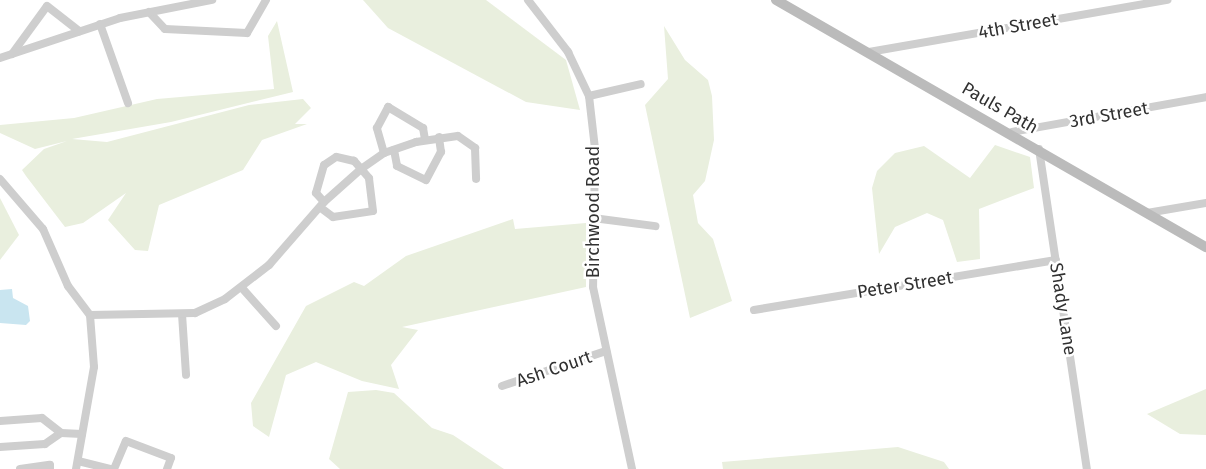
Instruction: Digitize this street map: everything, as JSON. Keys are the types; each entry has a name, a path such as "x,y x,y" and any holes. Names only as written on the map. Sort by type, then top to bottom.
{"street":[{"path":"0,58 100,24 212,0"},
{"path":"149,12 165,28 247,33 266,0"},
{"name":"Birchwood Road","path":"528,0 568,52 588,96 595,149 590,262 606,351 632,469"},
{"name":"4th Street","path":"869,52 1167,0"},
{"name":"Pauls Path","path":"781,2 1012,132 1147,214 1206,247"},
{"path":"12,54 47,6 79,32"},
{"path":"100,24 128,103"},
{"path":"588,96 641,84"},
{"name":"3rd Street","path":"1012,132 1206,97"},
{"path":"384,154 377,128 388,107 423,128 425,139"},
{"path":"90,315 182,314 209,307 242,288 323,205 362,169 384,154 394,150 425,139 458,136 476,148 476,178"},
{"path":"394,150 397,166 426,180 442,152 439,137"},
{"name":"Shady Lane","path":"1039,149 1087,469"},
{"path":"336,157 354,161 369,178 373,211 333,217 323,205 316,193 324,166 336,157"},
{"path":"0,179 43,229 68,286 90,315 94,367 77,465 112,469 126,441 171,458 167,469"},
{"path":"1147,214 1206,203"},
{"path":"593,218 655,226"},
{"name":"Peter Street","path":"754,310 1056,260"},
{"path":"242,288 276,326"},
{"path":"182,314 186,375"},
{"name":"Ash Court","path":"502,386 606,351"},
{"path":"0,421 42,418 61,433 82,434"},
{"path":"0,448 45,444 61,433"},
{"path":"20,469 50,465 50,469"}],"green space":[{"path":"363,0 486,0 566,60 580,110 526,102 388,28"},
{"path":"277,21 293,92 171,122 72,139 107,142 249,105 303,99 311,108 295,124 307,124 262,140 243,170 159,205 148,251 135,250 108,220 126,193 83,223 65,227 26,176 22,170 44,149 67,141 35,149 0,133 0,125 74,118 157,99 274,89 268,36"},
{"path":"664,26 685,60 708,80 712,96 714,140 705,181 693,195 698,223 713,239 732,301 690,318 645,105 668,79"},
{"path":"995,145 1030,157 1034,188 979,209 980,259 957,262 943,220 927,213 895,227 879,254 872,188 877,171 895,153 924,146 970,178"},
{"path":"0,198 19,235 0,260"},
{"path":"513,219 515,229 586,223 586,287 402,327 418,330 391,365 399,389 362,381 316,362 286,375 269,437 253,426 251,403 306,306 354,282 364,286 406,256"},
{"path":"1206,389 1206,435 1180,434 1147,414"},
{"path":"376,390 394,393 432,428 453,435 504,469 340,469 329,459 348,392"},
{"path":"898,447 944,462 949,469 723,469 722,462"}],"water":[{"path":"12,289 13,298 28,306 30,321 26,325 0,323 0,290"}]}
